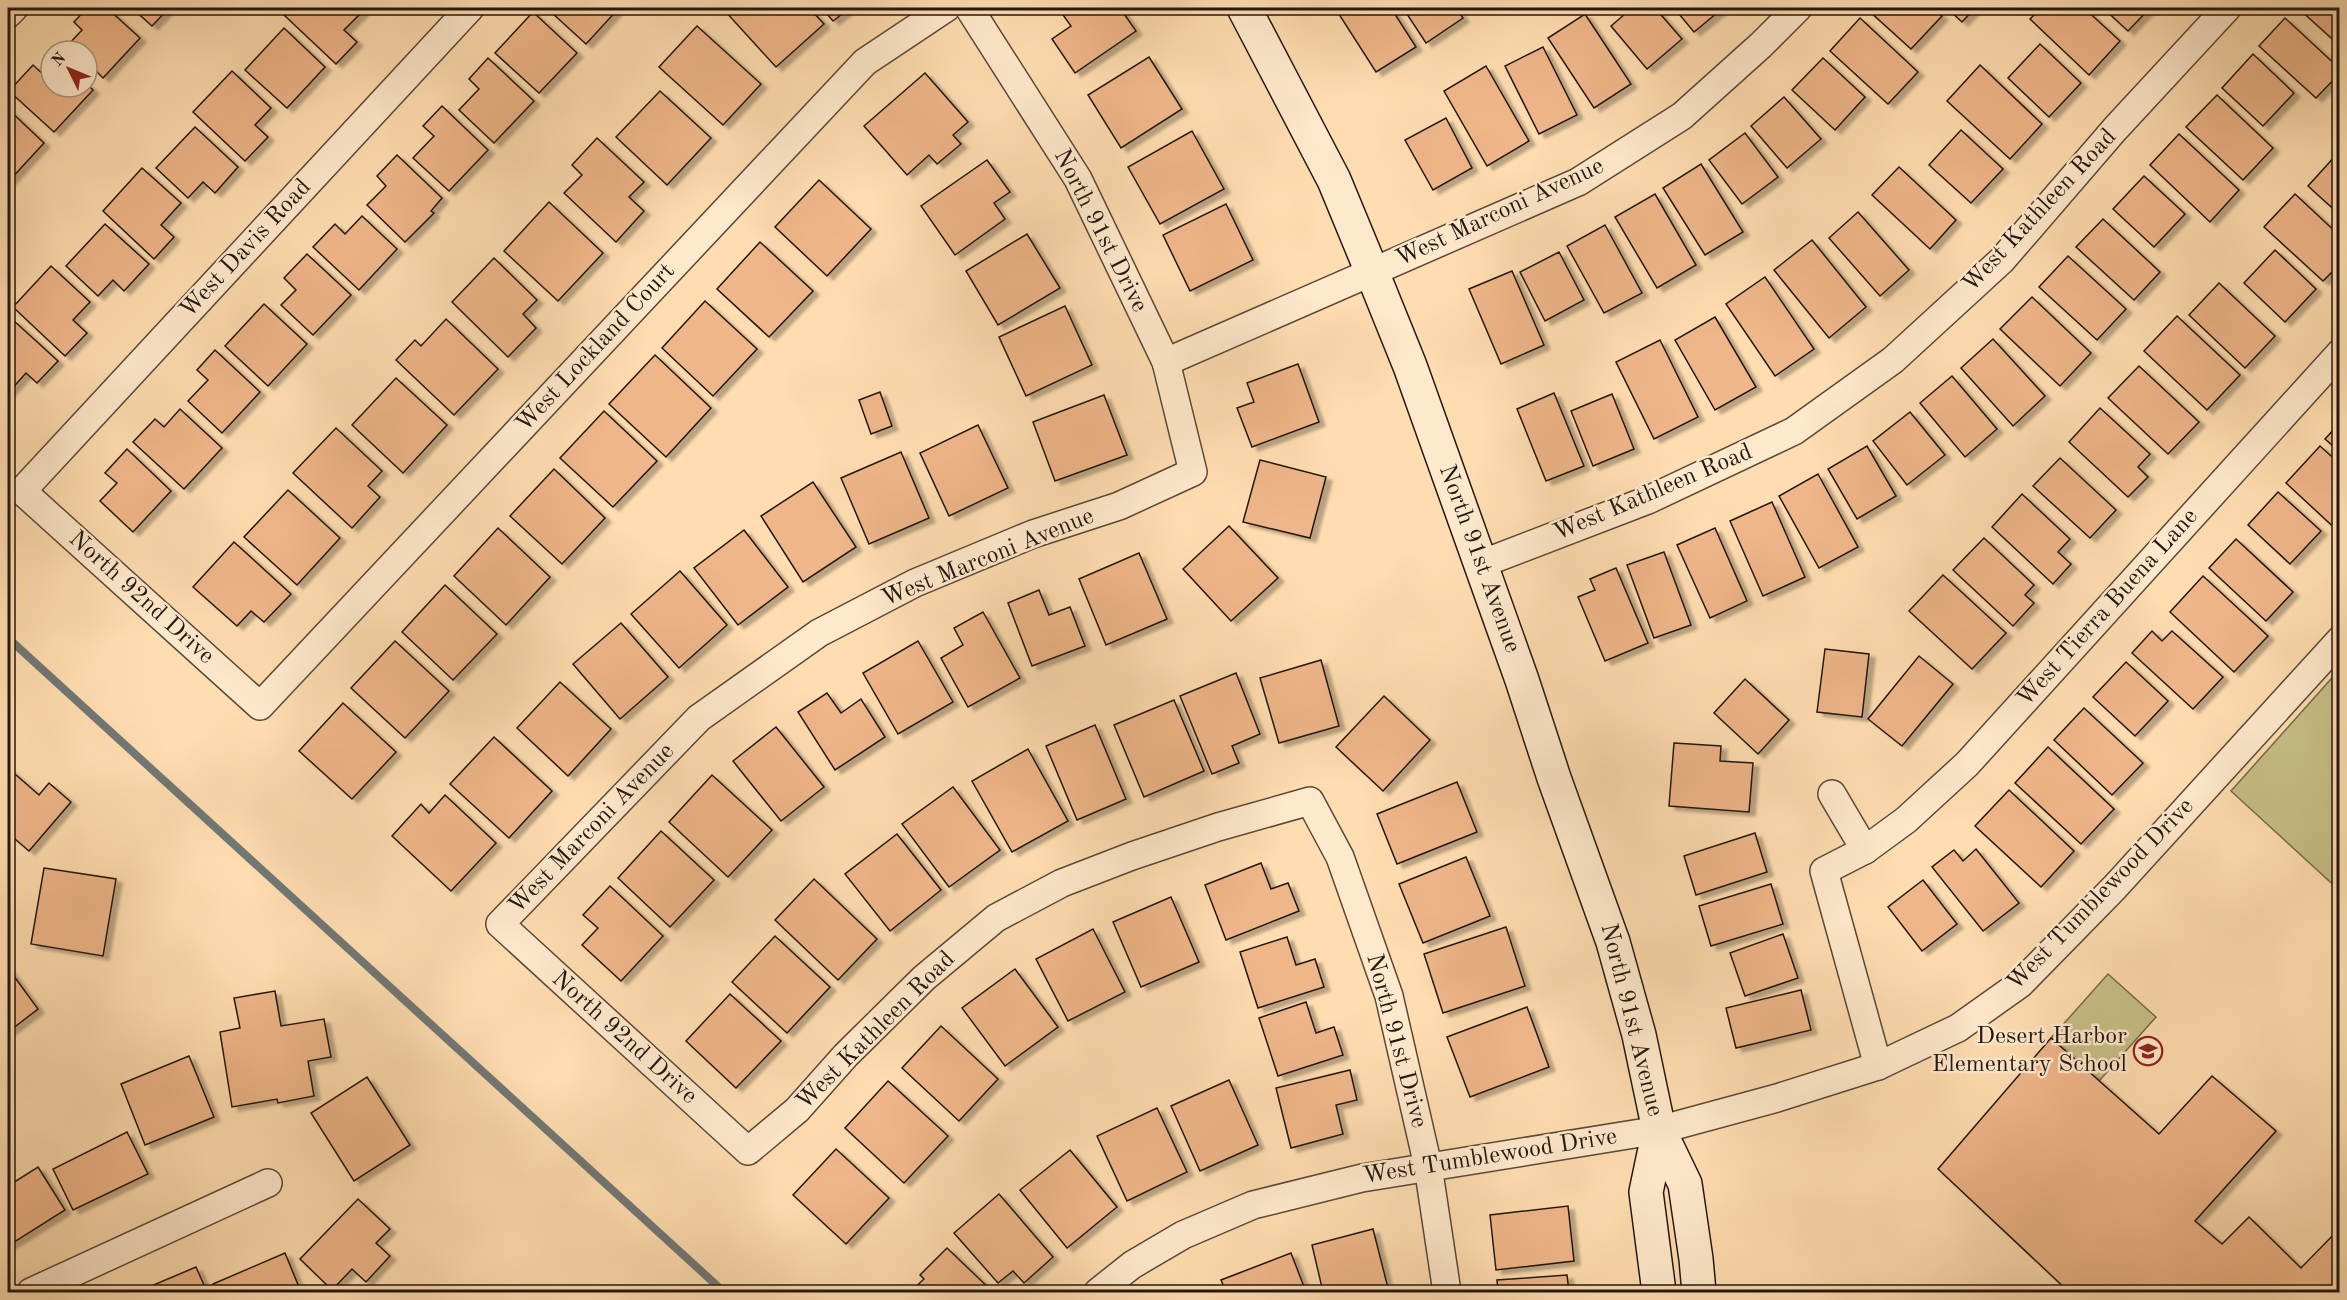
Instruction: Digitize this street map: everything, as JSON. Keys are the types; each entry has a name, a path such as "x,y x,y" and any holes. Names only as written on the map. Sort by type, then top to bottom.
{"main road":[{"name":"North 91st Avenue","path":"1244,8 1334,180 1410,366 1481,564 1613,942 1639,1035 1659,1130 1685,1184 1699,1293"},
{"name":"North 91st Avenue","path":"1659,1130 1646,1192 1659,1293"}],"street":[{"path":"8,14 14,8"},
{"name":"West Davis Road","path":"22,491 470,8"},
{"name":"West Lockland Court","path":"260,706 865,62 946,8"},
{"name":"North 91st Drive","path":"969,8 1078,179 1166,362 1193,472"},
{"name":"West Marconi Avenue","path":"1166,362 1578,182 1682,116 1761,45 1798,8"},
{"name":"West Kathleen Road","path":"1481,564 1648,500 1794,431 1893,360 2002,260 2115,129 2227,8"},
{"name":"West Tierra Buena Lane","path":"1878,1066 1824,871 1865,850 1905,820 1967,764 2340,353"},
{"name":"West Marconi Avenue","path":"500,924 699,718 819,633 915,583 1033,534 1119,506 1193,472"},
{"name":"North 92nd Drive","path":"22,491 260,706"},
{"name":"West Tumblewood Drive","path":"1098,1293 1132,1265 1183,1235 1253,1206 1362,1178 1659,1130 1777,1098 1878,1066 1958,1028 2020,984 2115,886 2340,640"},
{"path":"1832,794 1865,850"},
{"name":"North 91st Drive","path":"1310,801 1340,857 1389,996 1428,1166 1447,1293"},
{"name":"West Kathleen Road","path":"748,1151 797,1110 846,1055 924,978 996,918 1062,882 1218,827 1310,801"},
{"name":"North 92nd Drive","path":"500,924 748,1151"},
{"path":"31,1293 268,1183"}],"shaded area":[{"path":"2339,670 2340,890 2231,791"},
{"path":"2108,974 2156,1017 2099,1081 2051,1038"}],"building":[{"path":"87,8 107,8 140,38 103,78 99,74 99,39 74,39 82,30 74,22"},
{"path":"132,8 169,8 152,26"},
{"path":"291,8 359,8 363,11 344,30 357,42 336,64 284,15"},
{"path":"555,8 619,8 586,44 551,12"},
{"path":"727,8 809,8 824,24 776,67 724,10"},
{"path":"822,8 850,8 833,21"},
{"path":"1068,8 1120,8 1136,31 1075,73 1052,39 1071,26 1061,12"},
{"path":"1335,8 1391,8 1416,47 1376,72"},
{"path":"1403,8 1456,8 1463,18 1426,43"},
{"path":"1632,8 1655,8 1682,39 1647,69 1611,26"},
{"path":"1674,8 1723,8 1694,32"},
{"path":"1871,8 1932,8 1942,16 1911,49 1868,10"},
{"path":"1947,8 1975,8 1962,22"},
{"path":"2041,8 2084,8 2120,41 2089,75 2030,19"},
{"path":"2103,8 2150,8 2128,31"},
{"path":"2298,8 2340,8 2340,46"},
{"path":"533,12 577,53 539,93 495,53"},
{"path":"1585,14 1631,84 1594,108 1548,38"},
{"path":"1860,18 1918,72 1888,104 1830,51"},
{"path":"2285,18 2340,69 2340,73 2316,98 2259,46"},
{"path":"697,26 761,84 723,125 659,67"},
{"path":"284,28 325,67 287,108 245,70"},
{"path":"2040,44 2081,83 2049,117 2008,78"},
{"path":"1543,47 1577,115 1539,134 1505,66"},
{"path":"2253,54 2294,93 2263,126 2222,88"},
{"path":"1149,57 1182,109 1121,148 1088,95"},
{"path":"488,58 534,101 494,143 459,110 479,89 469,79"},
{"path":"1823,58 1865,97 1835,130 1792,90"},
{"path":"33,65 39,71 39,99 85,99 54,132 9,91"},
{"path":"1980,65 2042,124 2010,159 1947,101"},
{"path":"1486,66 1529,141 1487,166 1444,91"},
{"path":"232,71 271,108 255,125 268,137 245,161 193,112"},
{"path":"925,73 968,122 953,135 961,144 937,164 929,155 907,175 864,126"},
{"path":"660,91 711,138 667,185 616,137"},
{"path":"2217,95 2273,148 2243,180 2186,127"},
{"path":"1784,97 1821,139 1787,168 1751,126"},
{"path":"442,106 488,150 449,191 413,158 434,136 423,126"},
{"path":"8,109 44,143 8,182"},
{"path":"1446,118 1472,168 1433,190 1405,140"},
{"path":"195,127 238,167 215,193 203,182 188,198 156,168"},
{"path":"1961,130 2003,169 1971,203 1929,165"},
{"path":"1192,131 1224,189 1160,224 1128,167"},
{"path":"1745,133 1778,177 1742,204 1709,160"},
{"path":"2179,134 2239,190 2210,222 2150,165"},
{"path":"597,138 644,182 629,197 644,211 616,242 564,193 582,175 572,165"},
{"path":"2337,154 2340,156 2340,215 2308,186"},
{"path":"397,155 442,198 431,211 434,213 405,242 367,205 386,186 377,176"},
{"path":"987,160 1010,192 994,203 1005,219 955,255 921,206"},
{"path":"1701,164 1743,232 1705,255 1663,188"},
{"path":"1899,167 1956,220 1930,249 1872,195"},
{"path":"142,168 181,203 161,225 174,237 154,259 103,211"},
{"path":"2144,176 2185,214 2154,247 2113,209"},
{"path":"819,180 871,229 827,276 775,227"},
{"path":"1655,194 1696,265 1657,288 1615,217"},
{"path":"2295,194 2340,236 2340,264 2323,281 2264,227"},
{"path":"549,202 603,253 558,301 504,251"},
{"path":"1226,204 1253,260 1190,291 1163,235"},
{"path":"1858,212 1909,270 1880,296 1829,238"},
{"path":"362,216 397,249 359,290 313,247 335,224 345,234"},
{"path":"2103,219 2160,272 2134,300 2076,247"},
{"path":"105,224 149,264 124,291 113,280 98,296 66,266"},
{"path":"1605,225 1642,293 1604,313 1567,246"},
{"path":"1027,234 1060,288 998,325 966,271"},
{"path":"1812,240 1866,307 1829,338 1774,270"},
{"path":"760,242 813,291 769,337 717,289"},
{"path":"2275,250 2316,289 2285,322 2244,283"},
{"path":"1559,252 1584,300 1545,321 1520,272"},
{"path":"307,254 351,295 313,335 281,305 296,290 284,278"},
{"path":"2068,256 2126,309 2097,340 2039,287"},
{"path":"494,258 537,300 523,314 536,328 508,357 452,302"},
{"path":"51,266 90,302 73,320 87,333 65,356 13,307"},
{"path":"1512,271 1544,345 1501,364 1469,289"},
{"path":"1765,277 1814,349 1775,376 1726,304"},
{"path":"2219,283 2275,336 2245,368 2189,315"},
{"path":"2032,297 2091,353 2060,386 2000,329"},
{"path":"705,301 757,349 713,396 662,348"},
{"path":"264,304 307,344 268,386 225,346"},
{"path":"1065,306 1092,365 1026,396 999,337"},
{"path":"2177,316 2240,375 2207,410 2144,351"},
{"path":"1715,317 1756,387 1715,410 1675,340"},
{"path":"446,319 498,369 454,415 396,360 415,340 421,346"},
{"path":"13,320 58,361 37,383 26,373 8,393 8,326"},
{"path":"1993,339 2045,396 2013,426 1961,368"},
{"path":"1660,340 1698,417 1654,439 1616,362"},
{"path":"215,350 260,392 222,433 188,401 208,380 197,370"},
{"path":"655,355 711,408 666,457 609,404"},
{"path":"1298,364 1319,422 1252,447 1237,408 1254,402 1247,383"},
{"path":"2139,366 2199,422 2168,454 2108,398"},
{"path":"1952,376 1997,429 1965,457 1920,403"},
{"path":"396,378 447,425 403,473 352,425"},
{"path":"880,392 892,426 871,434 859,400"},
{"path":"1554,393 1584,466 1546,481 1517,409"},
{"path":"1612,394 1634,449 1593,466 1571,411"},
{"path":"1104,395 1127,455 1055,481 1033,422"},
{"path":"2100,408 2150,454 2138,467 2148,477 2128,497 2069,442"},
{"path":"180,409 222,448 184,489 133,442 155,419 164,427"},
{"path":"604,411 657,461 613,507 560,458"},
{"path":"1910,412 1945,455 1907,485 1873,441"},
{"path":"2340,423 2340,452 2325,439"},
{"path":"978,425 1008,488 949,516 920,453"},
{"path":"336,428 382,471 368,486 380,497 352,528 293,473"},
{"path":"1867,446 1896,496 1857,519 1828,469"},
{"path":"2320,446 2340,464 2340,533 2286,483"},
{"path":"127,449 171,491 133,532 100,501 117,483 105,473"},
{"path":"901,452 929,518 869,544 841,478"},
{"path":"2060,458 2116,510 2090,538 2033,486"},
{"path":"1260,460 1326,477 1310,538 1243,522"},
{"path":"554,469 605,518 562,564 510,516"},
{"path":"1818,474 1858,547 1819,568 1779,496"},
{"path":"813,482 856,547 803,582 761,516"},
{"path":"288,490 340,538 297,585 244,537"},
{"path":"2278,492 2321,531 2290,564 2248,525"},
{"path":"2022,494 2070,539 2058,552 2071,564 2053,584 1992,527"},
{"path":"1772,502 1805,577 1763,596 1730,521"},
{"path":"1229,526 1278,578 1231,621 1183,569"},
{"path":"498,528 550,577 506,625 454,576"},
{"path":"1715,528 1747,601 1710,618 1677,545"},
{"path":"744,530 788,587 738,625 694,568"},
{"path":"1984,538 2034,585 2025,595 2034,603 2013,626 1953,570"},
{"path":"2236,539 2293,592 2266,621 2209,568"},
{"path":"234,542 291,594 264,622 251,611 237,626 193,587"},
{"path":"1664,552 1691,625 1654,638 1627,565"},
{"path":"1139,553 1167,619 1106,645 1079,579"},
{"path":"1616,568 1648,643 1605,661 1578,597 1595,590 1590,579"},
{"path":"680,571 727,625 679,668 631,614"},
{"path":"1943,575 2006,633 1972,669 1909,611"},
{"path":"2203,576 2268,636 2234,672 2170,612"},
{"path":"445,585 497,634 453,680 402,632"},
{"path":"1039,590 1049,615 1070,607 1085,646 1032,666 1008,603"},
{"path":"983,612 1020,678 968,707 941,658 963,645 954,628"},
{"path":"621,623 668,677 620,719 573,664"},
{"path":"2152,631 2162,641 2172,631 2223,677 2193,709 2132,653"},
{"path":"395,641 449,691 405,738 351,688"},
{"path":"918,641 953,702 898,734 863,673"},
{"path":"1825,649 1869,654 1862,717 1817,712"},
{"path":"1919,656 1953,684 1902,746 1868,719"},
{"path":"1321,660 1339,726 1279,743 1260,678"},
{"path":"2126,662 2168,701 2135,736 2093,697"},
{"path":"1236,673 1260,734 1232,746 1239,763 1212,774 1180,696"},
{"path":"1745,679 1789,720 1758,754 1714,713"},
{"path":"560,682 611,729 568,776 517,728"},
{"path":"827,693 841,713 861,699 885,737 835,770 798,712"},
{"path":"1384,696 1430,740 1383,791 1336,747"},
{"path":"1174,700 1204,771 1144,797 1114,725"},
{"path":"343,703 396,752 352,799 299,751"},
{"path":"2084,708 2143,763 2112,795 2054,740"},
{"path":"1095,725 1126,799 1077,820 1046,746"},
{"path":"776,727 824,787 781,821 733,761"},
{"path":"494,737 552,791 509,838 450,784"},
{"path":"1674,743 1721,746 1720,761 1753,763 1749,812 1669,806"},
{"path":"2048,747 2114,809 2081,844 2015,783"},
{"path":"1028,749 1068,821 1012,852 972,781"},
{"path":"8,768 39,795 49,783 71,802 29,851 8,833"},
{"path":"712,775 772,830 728,877 669,822"},
{"path":"1457,782 1477,832 1397,864 1377,814"},
{"path":"953,787 1000,850 949,887 902,824"},
{"path":"2009,790 2074,851 2041,887 1975,826"},
{"path":"445,795 496,843 451,891 392,836 421,804 429,813"},
{"path":"661,831 714,880 670,927 618,878"},
{"path":"1755,833 1767,872 1696,895 1684,856"},
{"path":"897,834 941,890 890,931 845,874"},
{"path":"1976,849 2019,903 1983,931 1932,867 1954,850 1963,861"},
{"path":"1466,857 1490,916 1423,943 1399,884"},
{"path":"1261,863 1271,889 1288,883 1299,911 1226,940 1205,885"},
{"path":"44,868 116,879 103,956 31,944"},
{"path":"814,879 877,939 838,980 775,920"},
{"path":"1923,880 1957,924 1922,951 1888,907"},
{"path":"1771,884 1783,924 1711,946 1699,906"},
{"path":"610,886 663,936 621,981 582,945 598,928 583,915"},
{"path":"1171,897 1199,962 1141,987 1113,922"},
{"path":"1506,927 1525,986 1443,1013 1424,954"},
{"path":"1093,929 1125,992 1068,1021 1036,959"},
{"path":"1783,934 1798,978 1745,996 1730,953"},
{"path":"775,936 830,987 787,1033 732,982"},
{"path":"1287,937 1296,965 1315,959 1324,987 1258,1008 1240,952"},
{"path":"8,968 38,1009 8,1032"},
{"path":"1015,969 1058,1027 1005,1066 962,1008"},
{"path":"1801,990 1811,1030 1736,1048 1726,1008"},
{"path":"275,991 281,1026 324,1019 331,1057 308,1061 314,1096 278,1103 277,1099 232,1107 220,1032 240,1028 234,998"},
{"path":"730,994 781,1041 736,1088 686,1041"},
{"path":"1306,1002 1316,1033 1334,1027 1343,1055 1278,1076 1259,1018"},
{"path":"1527,1007 1549,1067 1470,1097 1447,1037"},
{"path":"941,1026 998,1079 959,1121 902,1068"},
{"path":"2051,1038 2159,1134 2212,1076 2276,1131 2195,1221 2222,1244 2249,1217 2301,1268 2340,1228 2340,1292 2136,1292 2128,1287 2123,1292 2069,1292 1938,1169"},
{"path":"189,1056 214,1117 145,1145 121,1084"},
{"path":"1350,1070 1357,1100 1336,1105 1343,1134 1291,1148 1276,1088"},
{"path":"367,1077 410,1145 354,1181 311,1113"},
{"path":"1229,1080 1258,1145 1200,1171 1171,1106"},
{"path":"888,1081 948,1136 904,1183 845,1128"},
{"path":"1157,1108 1187,1172 1127,1201 1097,1136"},
{"path":"127,1132 148,1174 73,1210 53,1169"},
{"path":"836,1149 889,1198 846,1244 793,1195"},
{"path":"1070,1150 1117,1207 1067,1248 1020,1190"},
{"path":"38,1167 65,1210 8,1246 8,1186"},
{"path":"999,1194 1053,1257 1024,1283 1013,1271 998,1283 954,1233"},
{"path":"358,1199 390,1229 376,1243 390,1256 366,1282 352,1269 332,1290 300,1259"},
{"path":"1568,1206 1574,1261 1496,1270 1490,1215"},
{"path":"1373,1229 1389,1292 1323,1292 1312,1245"},
{"path":"947,1248 993,1292 910,1292 924,1279 920,1275"},
{"path":"285,1253 301,1292 216,1292 213,1284"},
{"path":"1291,1253 1306,1292 1226,1292 1221,1280"},
{"path":"196,1267 207,1292 137,1292"},
{"path":"1567,1275 1569,1292 1498,1292 1497,1280"}],"waterway":[{"path":"8,638 724,1292"}],"place":[{"name":"Desert Harbor Elementary School","path":"2148,1051"}]}
